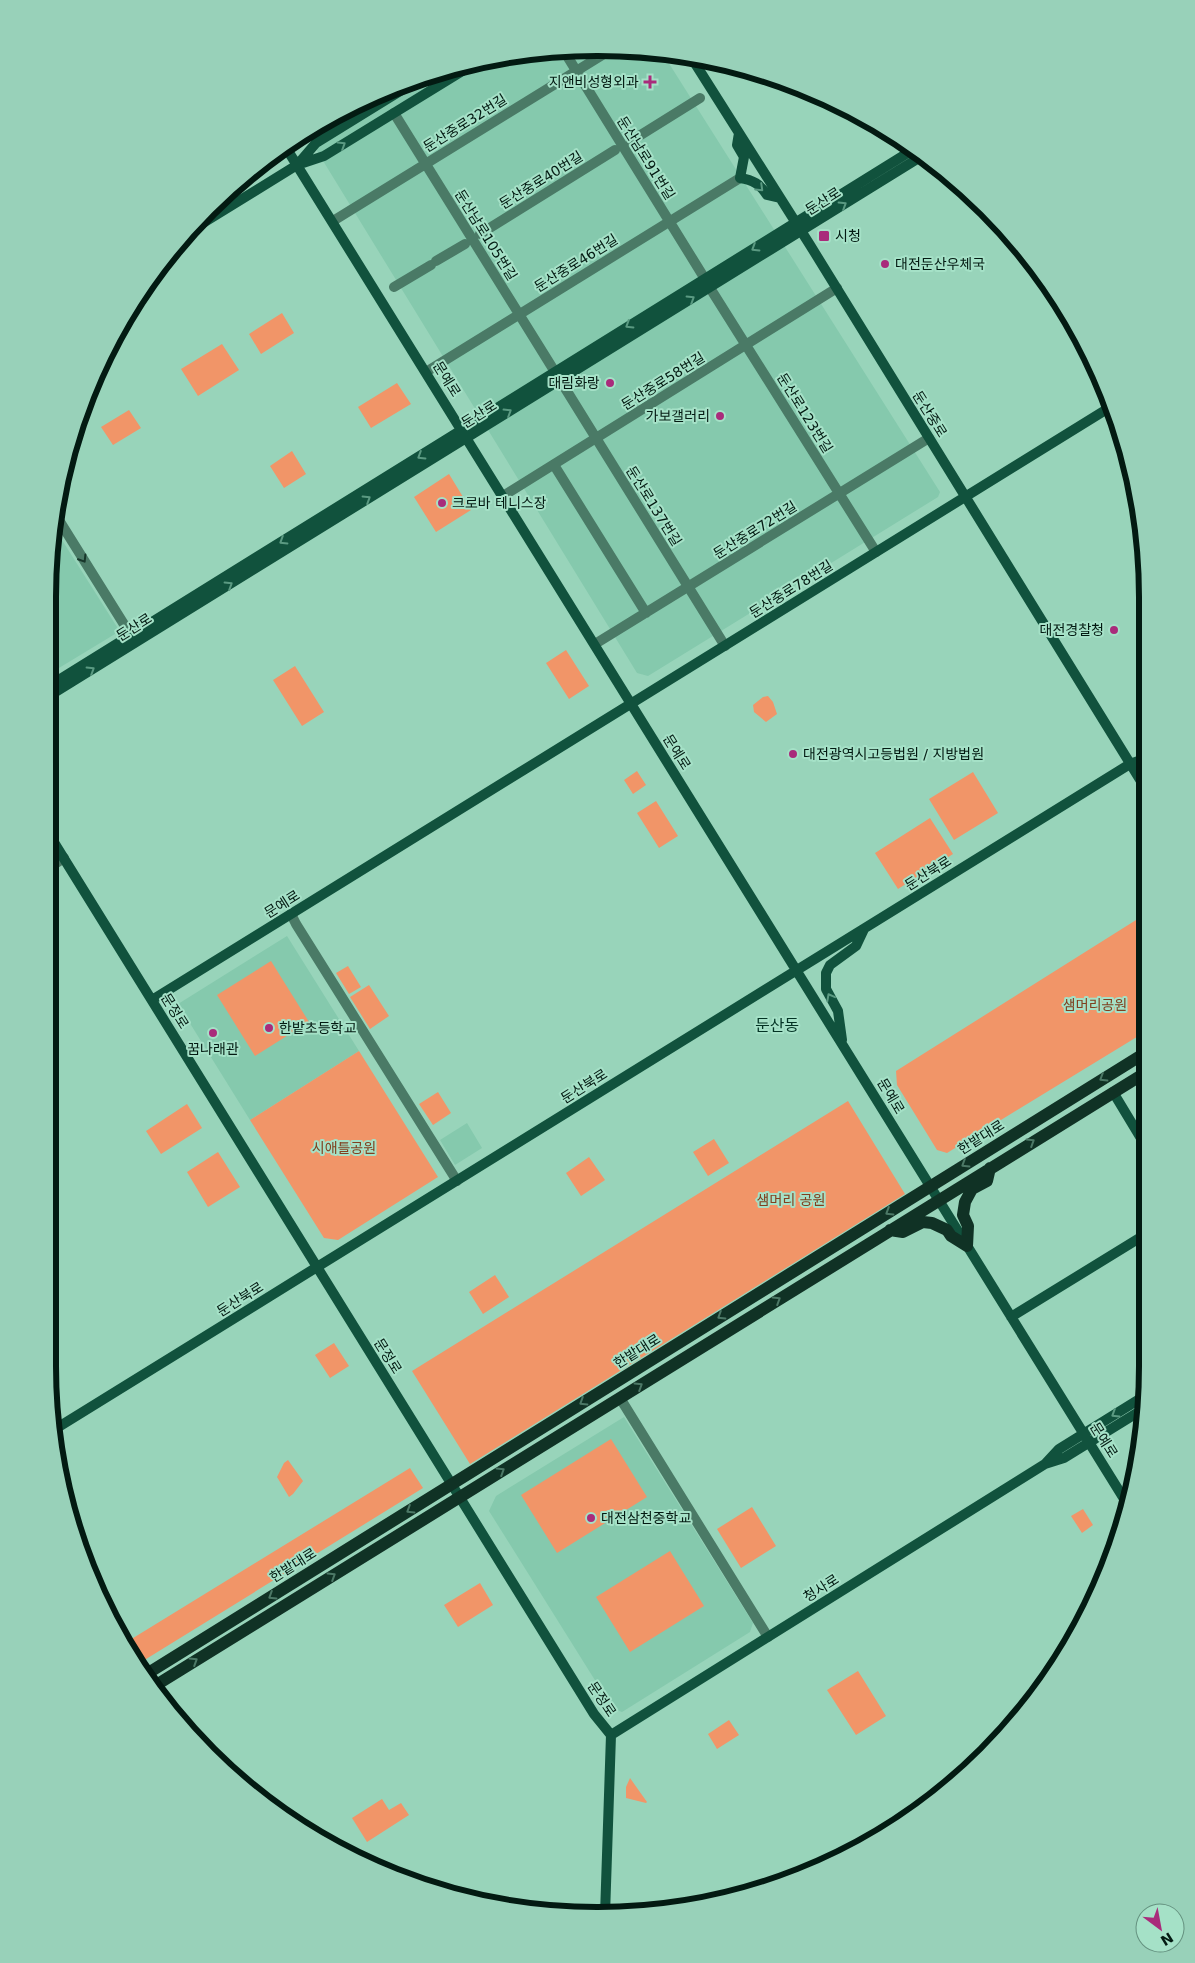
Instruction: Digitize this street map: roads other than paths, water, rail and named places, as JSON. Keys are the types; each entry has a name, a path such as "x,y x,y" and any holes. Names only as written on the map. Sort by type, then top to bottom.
{"main road":[{"name":"둔산중로","path":"697,66 837,288 1139,778"},
{"path":"214,216 297,165 324,156 455,76"},
{"path":"297,165 316,143 367,108"},
{"path":"739,133 737,145 744,157 740,178 749,179 762,186 767,195 780,198"},
{"name":"문예로","path":"290,152 1122,1496"},
{"name":"둔산로","path":"799,227 907,154"},
{"name":"둔산로","path":"56,691 133,639 707,283 916,160"},
{"name":"둔산중로78번길","path":"632,704 1105,410"},
{"name":"둔산로","path":"56,682 133,639"},
{"name":"문예로","path":"152,1000 632,704"},
{"name":"둔산북로","path":"1130,764 1139,754"},
{"name":"둔산북로","path":"60,1427 864,928 1130,764 1139,761"},
{"name":"문정로","path":"56,845 594,1714 611,1735 605,1907"},
{"path":"843,1043 838,1011 826,989 826,973 830,965 856,946 864,928"},
{"name":"한밭대로","path":"151,1671 1139,1057"},
{"path":"159,1682 1139,1077"},
{"path":"1113,1092 1139,1135"},
{"path":"890,1230 903,1232 924,1222 932,1223 947,1230 951,1236 967,1246 968,1226 963,1215 965,1202 972,1189 987,1180 990,1168"},
{"path":"1012,1317 1139,1238"},
{"name":"청사로","path":"611,1735 1045,1464 1064,1458 1087,1438 1138,1401"},
{"name":"청사로","path":"1087,1438 1137,1412"}],"street":[{"name":"둔산중로32번길","path":"333,221 600,56"},
{"name":"둔산남로91번길","path":"568,57 707,283"},
{"path":"631,141 700,98"},
{"name":"둔산남로105번길","path":"394,113 558,376"},
{"name":"둔산중로40번길","path":"480,234 615,150"},
{"name":"둔산중로46번길","path":"426,372 740,178"},
{"path":"394,287 465,244"},
{"name":"둔산로123번길","path":"707,283 876,552"},
{"name":"둔산중로58번길","path":"503,496 837,288"},
{"name":"둔산로137번길","path":"558,376 725,646"},
{"name":"둔산중로72번길","path":"595,644 929,438"},
{"path":"554,465 646,613"},
{"path":"61,525 133,639"},
{"path":"56,863 64,858"},
{"path":"291,914 456,1181"},
{"path":"620,1398 768,1637"}],"place":[{"name":"지앤비성형외과","path":"650,82"},
{"name":"시청","path":"824,236"},
{"name":"대전둔산우체국","path":"885,264"},
{"name":"대림화랑","path":"610,383"},
{"name":"가보갤러리","path":"720,416"},
{"name":"크로바 테니스장","path":"442,503"},
{"name":"대전경찰청","path":"1114,630"},
{"name":"대전광역시고등법원 / 지방법원","path":"793,754"},
{"name":"한밭초등학교","path":"269,1028"},
{"name":"꿈나래관","path":"213,1033"},
{"name":"대전삼천중학교","path":"591,1518"}],"district":[{"name":"둔산동","path":"777,1025"}],"park label":[{"name":"샘머리공원","path":"1095,1005"},
{"name":"시애틀공원","path":"344,1148"},
{"name":"샘머리 공원","path":"791,1200"}]}
